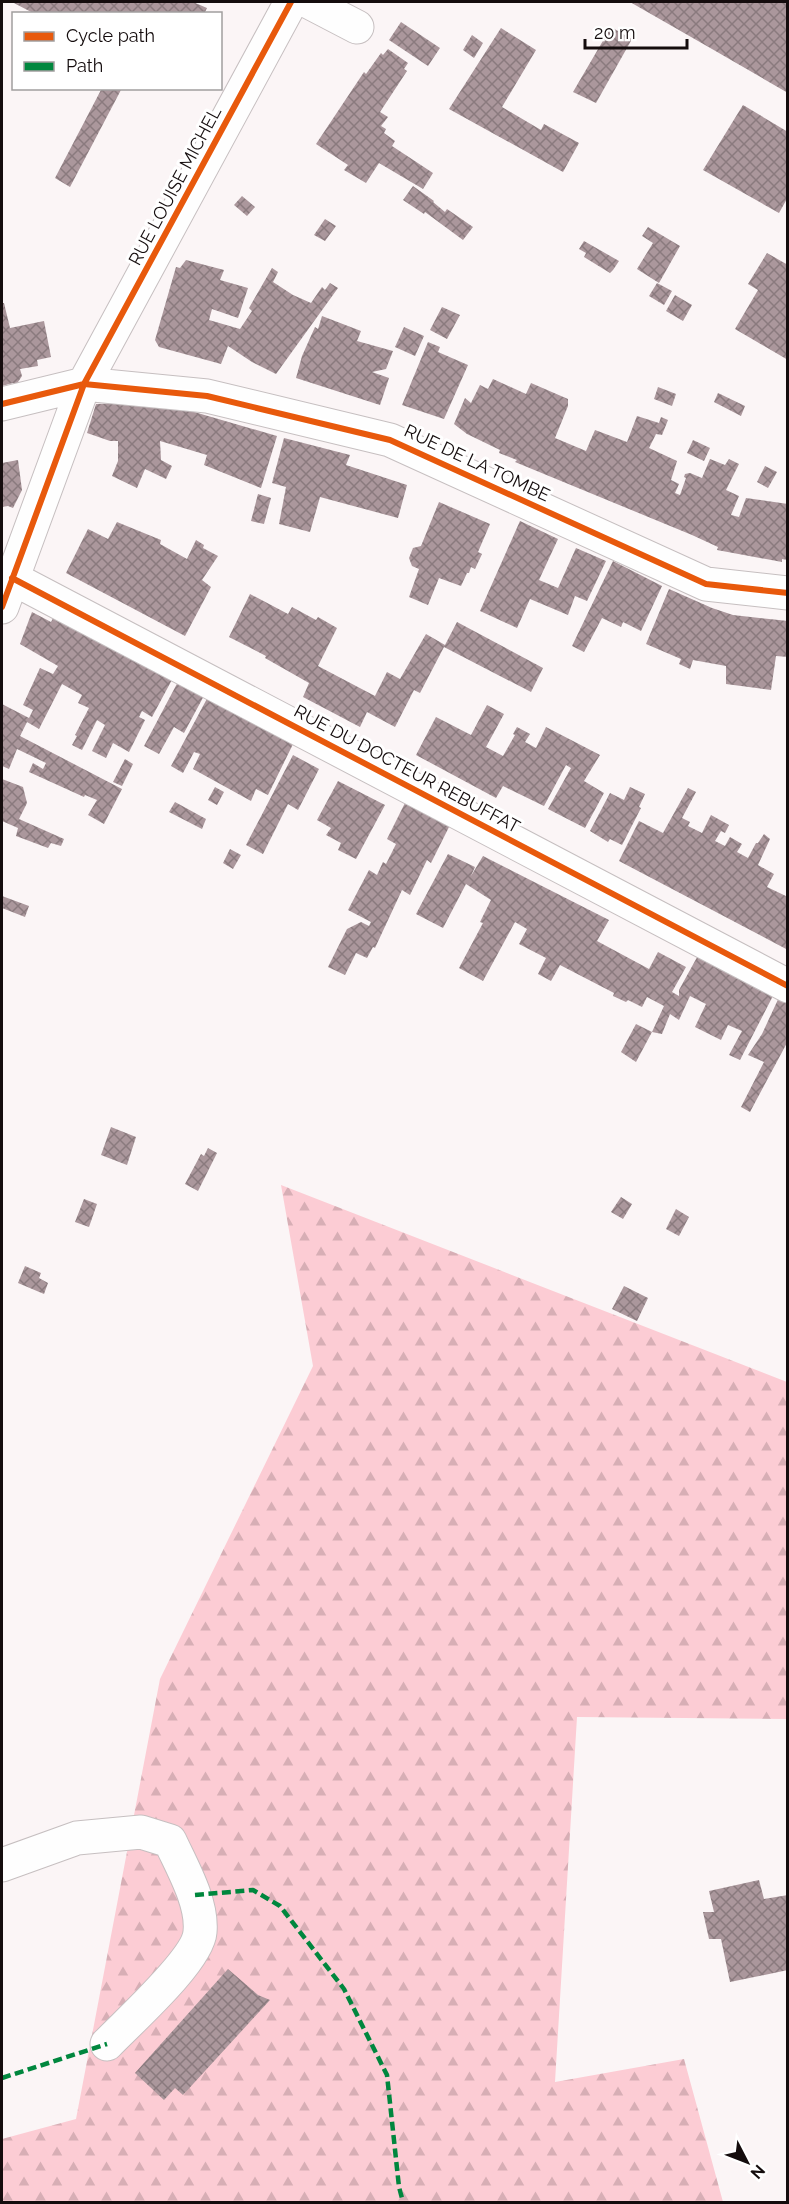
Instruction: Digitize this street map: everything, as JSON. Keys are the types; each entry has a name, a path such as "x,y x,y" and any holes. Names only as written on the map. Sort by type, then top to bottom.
{"street":[{"name":"RUE LOUISE MICHEL","path":"7,592 84,384 291,2"},
{"path":"309,2 357,27"},
{"name":"RUE DE LA TOMBE","path":"2,404 84,384 207,396 390,440 706,584 788,593"},
{"name":"RUE DU DOCTEUR REBUFFAT","path":"7,592 788,986"},
{"path":"2,1865 77,1838 141,1832 170,1841 195,1895 200,1933 183,1967 106,2044"}],"green space":[{"path":"281,1185 787,1382 787,1719 577,1717 555,2082 684,2059 723,2202 2,2202 2,2139 76,2119 160,1679 313,1366"}],"building":[{"path":"12,2 193,2 207,8 205,12 31,12"},
{"path":"630,2 788,2 788,93 712,49"},
{"path":"401,22 440,48 428,66 389,40"},
{"path":"611,27 632,39 596,103 573,92"},
{"path":"501,28 536,50 502,107 541,130 544,124 579,143 563,172 449,109"},
{"path":"472,35 483,43 474,58 463,50"},
{"path":"388,49 408,63 404,69 407,71 380,112 388,117 381,126 386,129 384,133 395,141 392,146 433,173 423,189 379,163 366,183 344,170 348,165 316,144 364,72 366,74 381,53 383,55"},
{"path":"101,90 121,90 70,187 55,178"},
{"path":"743,105 788,132 788,197 779,213 703,170"},
{"path":"413,186 445,212 447,209 473,227 463,240 425,212 424,214 403,200"},
{"path":"242,196 255,207 247,216 234,205"},
{"path":"325,219 336,226 325,241 314,235"},
{"path":"648,227 680,246 659,283 637,269 653,243 642,236"},
{"path":"584,241 619,261 610,273 584,257 586,253 579,249"},
{"path":"767,253 788,265 788,360 735,329 758,290 748,284"},
{"path":"186,260 224,270 220,280 248,288 238,318 212,309 209,320 240,329 252,311 249,308 272,268 278,272 273,282 311,303 322,287 325,290 330,283 338,288 276,374 228,346 221,364 159,347 155,340 176,267 180,268"},
{"path":"657,283 672,291 664,305 649,296"},
{"path":"675,295 692,305 683,321 666,311"},
{"path":"2,303 4,303 10,328 44,321 51,357 37,360 38,366 20,369 22,376 16,385 13,383 2,386"},
{"path":"442,307 460,315 447,339 430,330"},
{"path":"322,316 361,331 357,341 393,351 386,369 372,372 389,378 380,405 296,378 302,356 315,327 318,329"},
{"path":"404,327 424,336 415,356 395,347"},
{"path":"428,342 440,347 438,352 468,365 444,419 402,405"},
{"path":"493,379 526,394 531,383 568,399 568,406 555,438 586,451 595,430 627,442 637,416 659,423 661,417 668,420 662,435 656,434 649,448 677,461 671,480 679,484 675,493 680,495 686,478 685,474 690,473 702,478 710,459 725,465 729,459 739,464 726,490 739,496 731,515 739,517 746,498 788,504 788,560 782,559 782,562 717,550 718,547 692,535 515,462 517,460 499,453 500,450 467,434 454,424 465,398 471,403 480,385 488,389"},
{"path":"658,387 676,394 672,406 654,399"},
{"path":"718,393 745,406 741,416 714,402"},
{"path":"160,402 277,436 261,488 204,465 207,455 160,441 161,460 172,466 166,479 145,469 137,488 112,476 118,461 118,441 110,441 87,433 96,404"},
{"path":"284,438 350,455 346,465 407,485 398,518 320,497 310,532 279,524 286,487 272,483"},
{"path":"693,440 710,448 704,461 687,453"},
{"path":"18,460 22,490 13,508 2,507 2,463"},
{"path":"765,466 777,472 768,488 757,482"},
{"path":"258,494 271,498 264,524 251,521"},
{"path":"439,502 490,524 478,552 482,554 475,569 471,567 461,586 439,578 428,605 409,597 419,569 412,566 409,558 413,548 421,546"},
{"path":"520,521 558,539 539,580 558,588 576,548 606,561 587,601 575,596 568,615 530,599 517,628 480,611"},
{"path":"117,522 161,540 160,544 187,559 196,540 204,545 203,548 218,556 202,580 211,587 185,636 66,573 88,529 108,539"},
{"path":"613,561 662,586 641,631 623,622 621,627 602,618 584,652 572,646"},
{"path":"669,589 733,615 788,621 788,657 776,656 771,690 726,684 726,666 693,660 690,669 679,664 681,659 646,644"},
{"path":"250,594 288,614 292,607 316,620 318,617 337,628 318,666 375,696 387,672 400,679 426,634 445,645 457,622 543,668 531,692 444,647 420,693 414,690 395,727 367,712 360,727 303,697 309,683 265,658 266,656 229,637"},
{"path":"32,612 51,622 56,613 174,676 152,717 142,711 139,717 145,720 129,752 113,743 106,758 92,751 105,725 97,720 82,750 72,745 89,708 78,703 82,695 62,684 39,729 27,722 20,736 122,789 104,824 88,815 97,800 85,795 84,797 29,772 33,763 43,769 46,763 17,749 9,769 2,766 2,704 29,718 33,710 23,705 40,668 53,674 58,666 20,644"},
{"path":"180,678 206,692 184,733 174,727 159,754 144,746"},
{"path":"210,693 296,738 268,795 256,789 251,801 193,769 200,754 194,752 183,773 171,766"},
{"path":"487,705 504,714 486,747 503,756 517,727 530,734 525,742 536,748 546,727 600,755 584,781 604,793 585,828 548,809 571,768 566,765 544,806 503,786 496,798 416,755 436,717 471,735"},
{"path":"293,755 319,769 298,810 288,804 263,854 246,845"},
{"path":"125,759 133,764 122,786 113,782"},
{"path":"2,779 23,787 27,803 19,819 64,839 61,846 51,843 48,848 16,836 18,828 2,821"},
{"path":"338,781 385,805 356,859 338,850 341,843 326,835 331,828 317,820"},
{"path":"215,787 224,792 217,805 208,800"},
{"path":"630,787 645,794 639,807 641,808 622,845 610,839 608,842 590,831 610,793 624,800"},
{"path":"688,788 696,792 682,818 690,822 688,826 702,833 711,815 729,825 725,833 721,831 715,841 725,846 730,837 742,844 737,852 748,858 764,834 770,839 758,865 774,874 767,887 788,897 788,950 619,861 639,821 663,833"},
{"path":"408,797 452,821 431,863 427,860 410,895 402,890 375,948 373,947 367,958 356,953 345,975 328,967 347,929 361,922 369,926 371,922 348,910 369,870 377,875 383,862 386,864 396,844 387,839"},
{"path":"175,802 206,819 202,829 169,812"},
{"path":"230,849 241,855 233,869 223,863"},
{"path":"448,854 475,867 471,876 483,856 609,920 597,941 649,969 658,952 686,967 672,992 679,996 679,990 701,950 776,990 740,1060 729,1055 742,1031 728,1025 721,1040 695,1027 706,1004 690,996 679,1020 670,1014 662,1034 652,1032 664,1006 647,997 642,1007 628,1000 626,1002 613,996 614,993 560,965 551,981 538,974 546,958 519,944 527,929 515,922 483,981 459,968 483,923 480,922 491,900 466,884 443,928 416,914"},
{"path":"2,896 29,906 25,917 2,908"},
{"path":"781,993 788,996 788,1041 750,1112 741,1107 764,1062 748,1055 762,1034"},
{"path":"636,1024 652,1032 636,1062 621,1052"},
{"path":"111,1127 136,1137 127,1165 101,1155"},
{"path":"208,1148 217,1153 198,1191 185,1184 201,1154 204,1156"},
{"path":"621,1197 632,1204 623,1219 611,1212"},
{"path":"84,1199 97,1204 89,1227 75,1222"},
{"path":"676,1209 689,1217 679,1236 666,1229"},
{"path":"25,1266 41,1273 39,1278 48,1283 44,1294 18,1283"},
{"path":"624,1286 648,1298 637,1321 612,1309"},
{"path":"759,1880 764,1899 788,1895 788,1970 730,1982 721,1939 709,1939 703,1912 714,1912 709,1891"},
{"path":"228,1969 258,1995 270,2000 183,2095 175,2088 164,2100 135,2073"}],"marked path":[{"path":"195,1895 253,1890 280,1906 344,1989 387,2075 399,2187 403,2202"},
{"path":"2,2078 107,2044"}],"cycle path":[{"path":"2,607 84,384 291,2"},
{"path":"2,404 84,384 207,396 390,440 706,584 788,593"},
{"path":"12,578 788,986"}]}
